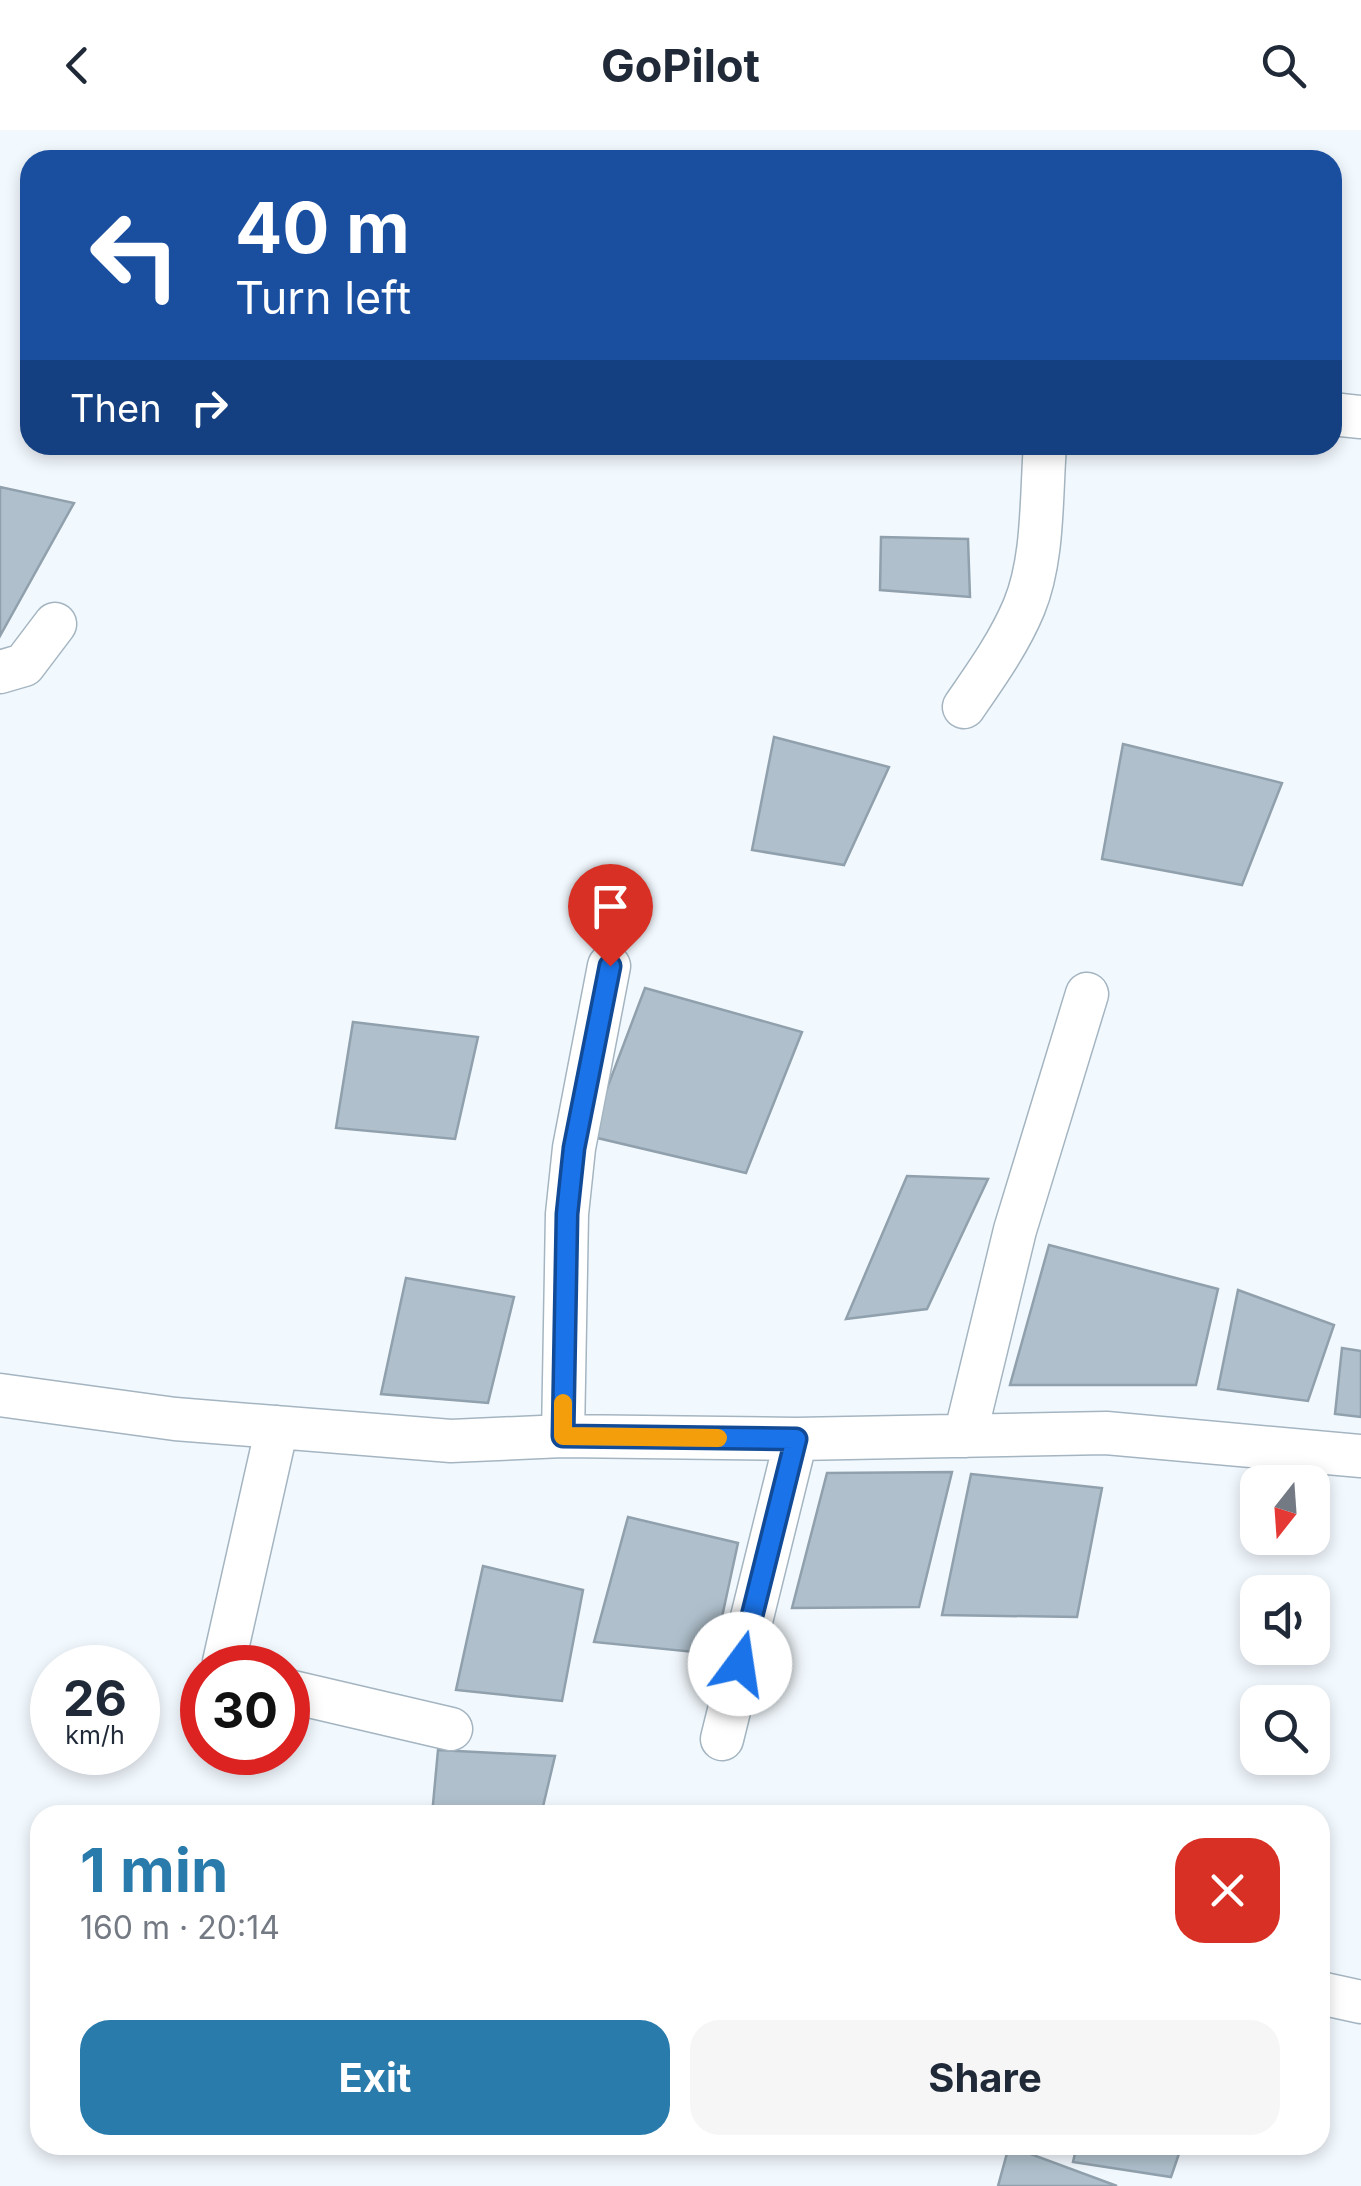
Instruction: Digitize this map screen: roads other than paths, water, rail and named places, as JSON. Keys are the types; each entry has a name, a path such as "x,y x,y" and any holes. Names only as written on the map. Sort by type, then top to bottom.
{"street":[{"path":"964,707 1025,604 1037,543 1044,455"},
{"path":"0,672 24,665 55,624"},
{"path":"563,1436 567,1214 574,1148 610,966"},
{"path":"965,1436 1015,1230 1087,994"},
{"path":"0,1395 175,1419 451,1441 563,1436 796,1439 1106,1434 1361,1456"},
{"path":"228,1645 278,1427"},
{"path":"722,1739 796,1439"},
{"path":"310,1696 451,1729"},
{"path":"1330,1995 1361,2002"}]}
